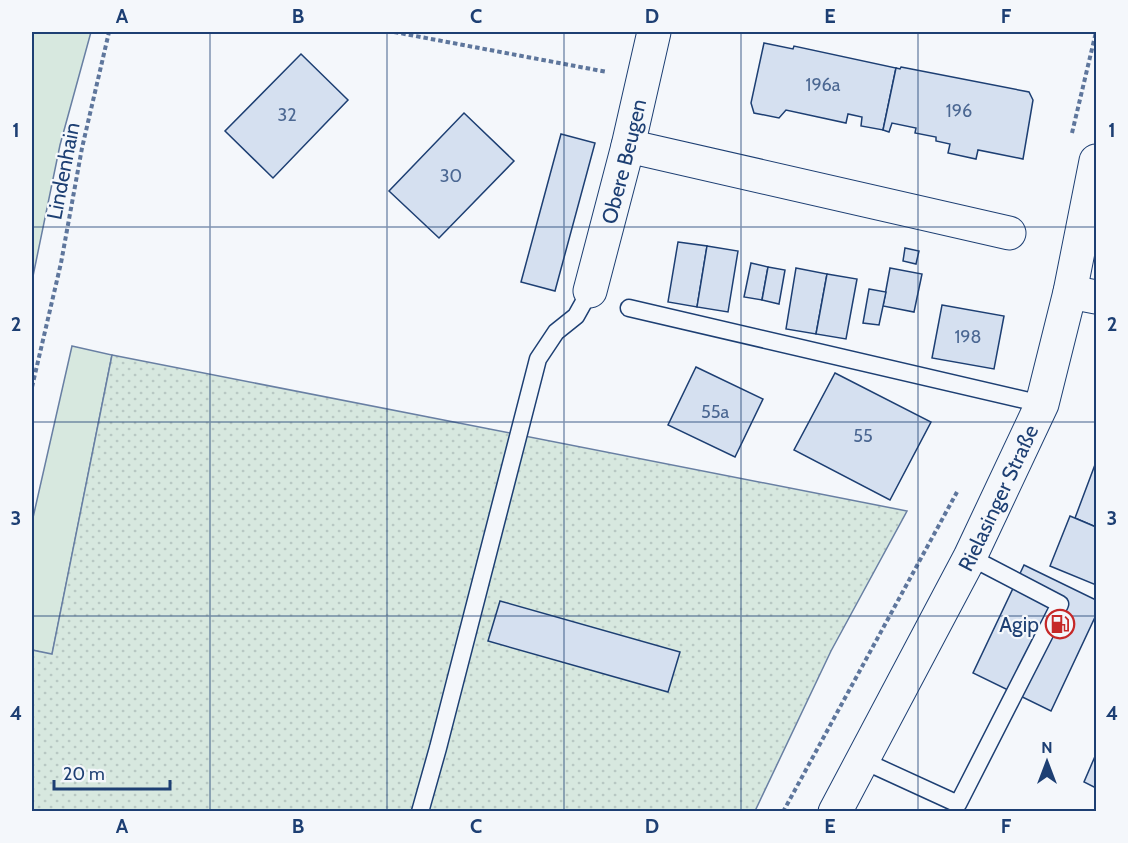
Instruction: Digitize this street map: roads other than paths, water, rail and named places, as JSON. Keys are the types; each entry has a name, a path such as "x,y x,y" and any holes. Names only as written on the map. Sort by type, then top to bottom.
{"main road":[{"name":"Obere Beugen","path":"590,291 628,146 654,32"},
{"path":"628,146 1009,233"},
{"name":"Rielasinger Straße","path":"835,812 970,557 1042,404 1083,294 1096,161"}],"lane":[{"path":"420,812 538,359 556,332 576,316 590,291"},
{"path":"629,308 1042,404"},
{"path":"862,760 958,804 1060,604 970,557"}],"place":[{"name":"Agip","path":"1060,624"}]}
